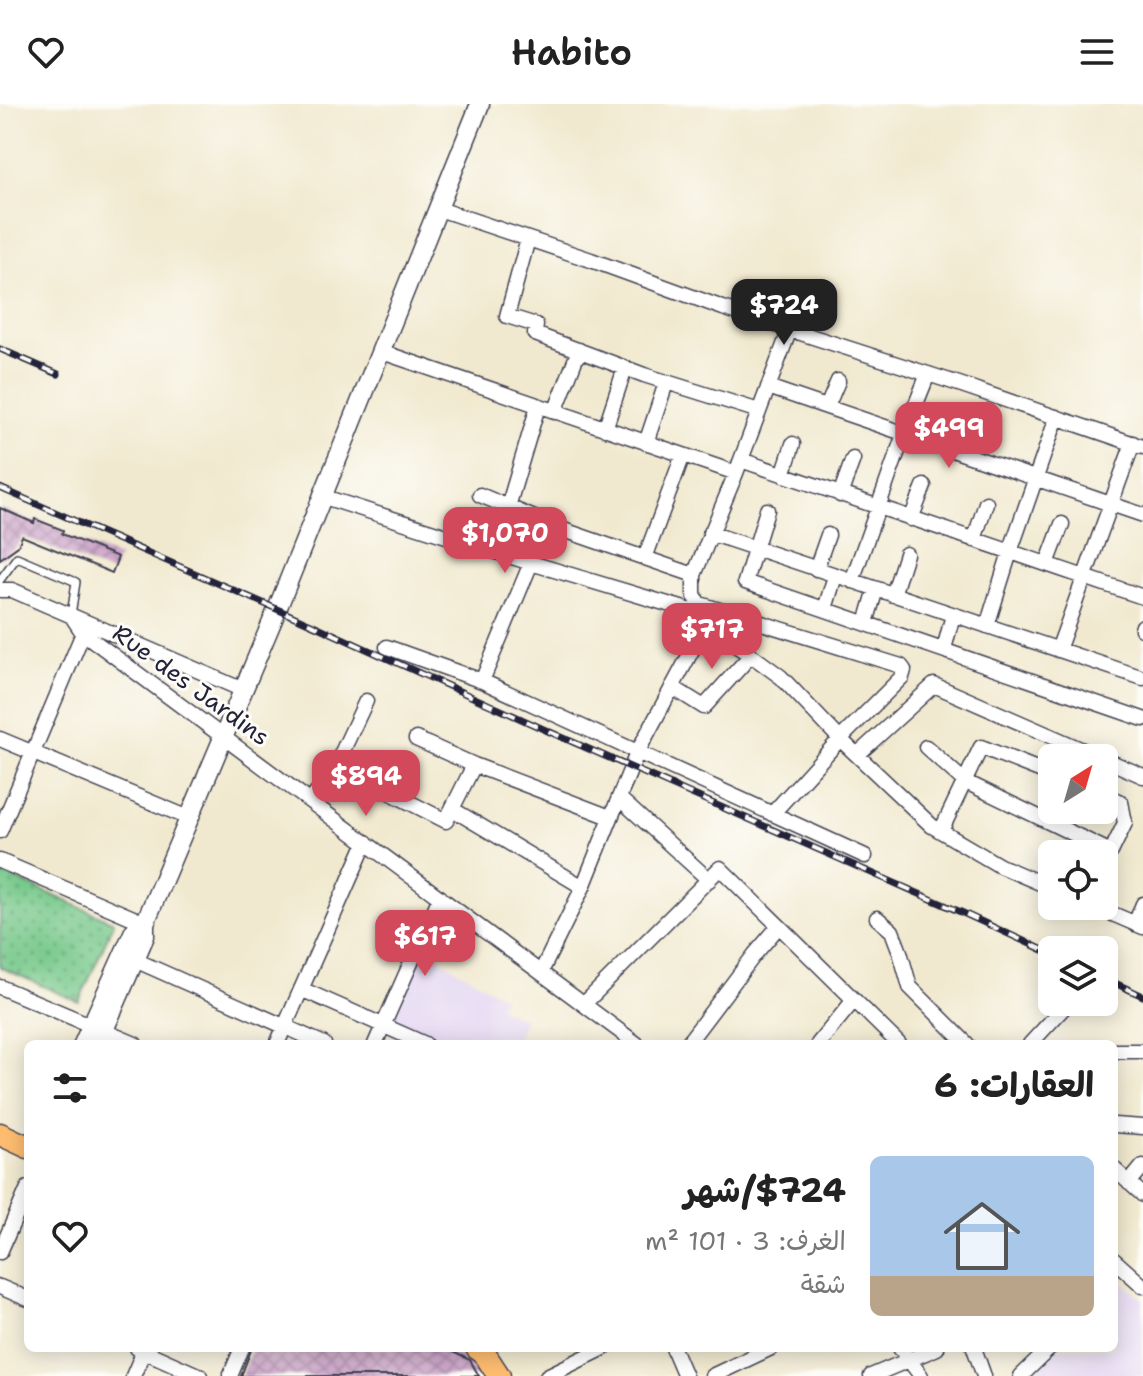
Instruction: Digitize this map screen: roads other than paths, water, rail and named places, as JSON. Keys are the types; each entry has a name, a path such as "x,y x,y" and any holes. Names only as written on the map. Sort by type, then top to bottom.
{"main road":[{"path":"0,1134 24,1145"},
{"path":"483,1352 499,1376"}],"street":[{"path":"98,1033 145,936 145,923 382,352 480,104"},
{"path":"439,209 723,308 1138,445 1111,505 1058,650"},
{"path":"528,239 507,316 536,325 535,334 625,368 759,411"},
{"path":"790,329 694,575 694,594 701,614 781,677 840,739 932,826 1000,866 1038,882"},
{"path":"555,412 579,350"},
{"path":"382,352 683,455 783,475 1143,597"},
{"path":"605,429 625,368"},
{"path":"852,581 928,374"},
{"path":"827,407 838,381"},
{"path":"646,443 666,383"},
{"path":"768,387 1143,515"},
{"path":"508,507 538,406"},
{"path":"987,626 1057,417"},
{"path":"783,475 793,444"},
{"path":"645,558 683,455"},
{"path":"840,495 853,459"},
{"path":"911,519 924,486"},
{"path":"480,495 558,528 694,575"},
{"path":"321,496 701,614 901,666 904,670 902,677 772,814"},
{"path":"974,540 986,503"},
{"path":"767,510 745,582 1143,719"},
{"path":"1047,564 1062,524"},
{"path":"710,533 1143,678"},
{"path":"816,569 828,535"},
{"path":"893,595 906,554"},
{"path":"482,681 531,563"},
{"path":"825,609 835,576"},
{"path":"866,623 876,589"},
{"path":"0,590 12,590 243,690"},
{"path":"541,972 583,887 637,753 672,687 701,614"},
{"name":"Rue des Jardins","path":"71,615 83,633 629,1040"},
{"path":"944,649 953,615"},
{"path":"0,831 83,633"},
{"path":"387,647 482,681 865,856"},
{"path":"672,687 704,707 751,655"},
{"path":"857,755 934,685 1069,744"},
{"path":"311,801 336,765 366,701"},
{"path":"0,739 189,818"},
{"path":"416,739 474,765 610,817"},
{"path":"926,747 964,781 1111,852 1125,823 1121,802 1118,801"},
{"path":"941,831 981,747 1038,769"},
{"path":"336,765 446,821 474,765"},
{"path":"1118,765 1143,776"},
{"path":"619,798 709,880"},
{"path":"452,809 583,887"},
{"path":"1125,823 1143,823"},
{"path":"279,1040 366,842"},
{"path":"0,861 145,923"},
{"path":"584,1004 720,868 895,1040"},
{"path":"377,1040 440,897"},
{"path":"1118,916 1139,925 1143,904"},
{"path":"877,918 892,931 910,987 963,1040"},
{"path":"98,1033 134,931 145,923"},
{"path":"690,1040 779,926"},
{"path":"135,960 314,1040"},
{"path":"0,987 98,1033 122,1040"},
{"path":"301,989 416,1040"},
{"path":"821,1040 854,1000"},
{"path":"1034,1040 1056,1016"},
{"path":"1118,1051 1143,1051"},
{"path":"1118,1125 1143,1127"},
{"path":"1129,1183 1143,1166"},
{"path":"1118,1173 1143,1195"},
{"path":"0,1252 24,1197"},
{"path":"1118,1269 1142,1283"},
{"path":"0,1287 24,1297"},
{"path":"133,1376 141,1352"},
{"path":"148,1352 200,1376"},
{"path":"230,1376 240,1352"},
{"path":"547,1376 596,1352"},
{"path":"675,1352 685,1376"},
{"path":"712,1376 763,1352"},
{"path":"975,1352 984,1376"},
{"path":"1026,1375 1046,1352"},
{"path":"871,1376 904,1354 921,1376"}],"lane":[{"path":"0,580 17,557 76,582 71,615"}],"railway":[{"path":"0,349 58,374"},
{"path":"0,488 1038,948"},
{"path":"1118,984 1143,996"}]}
